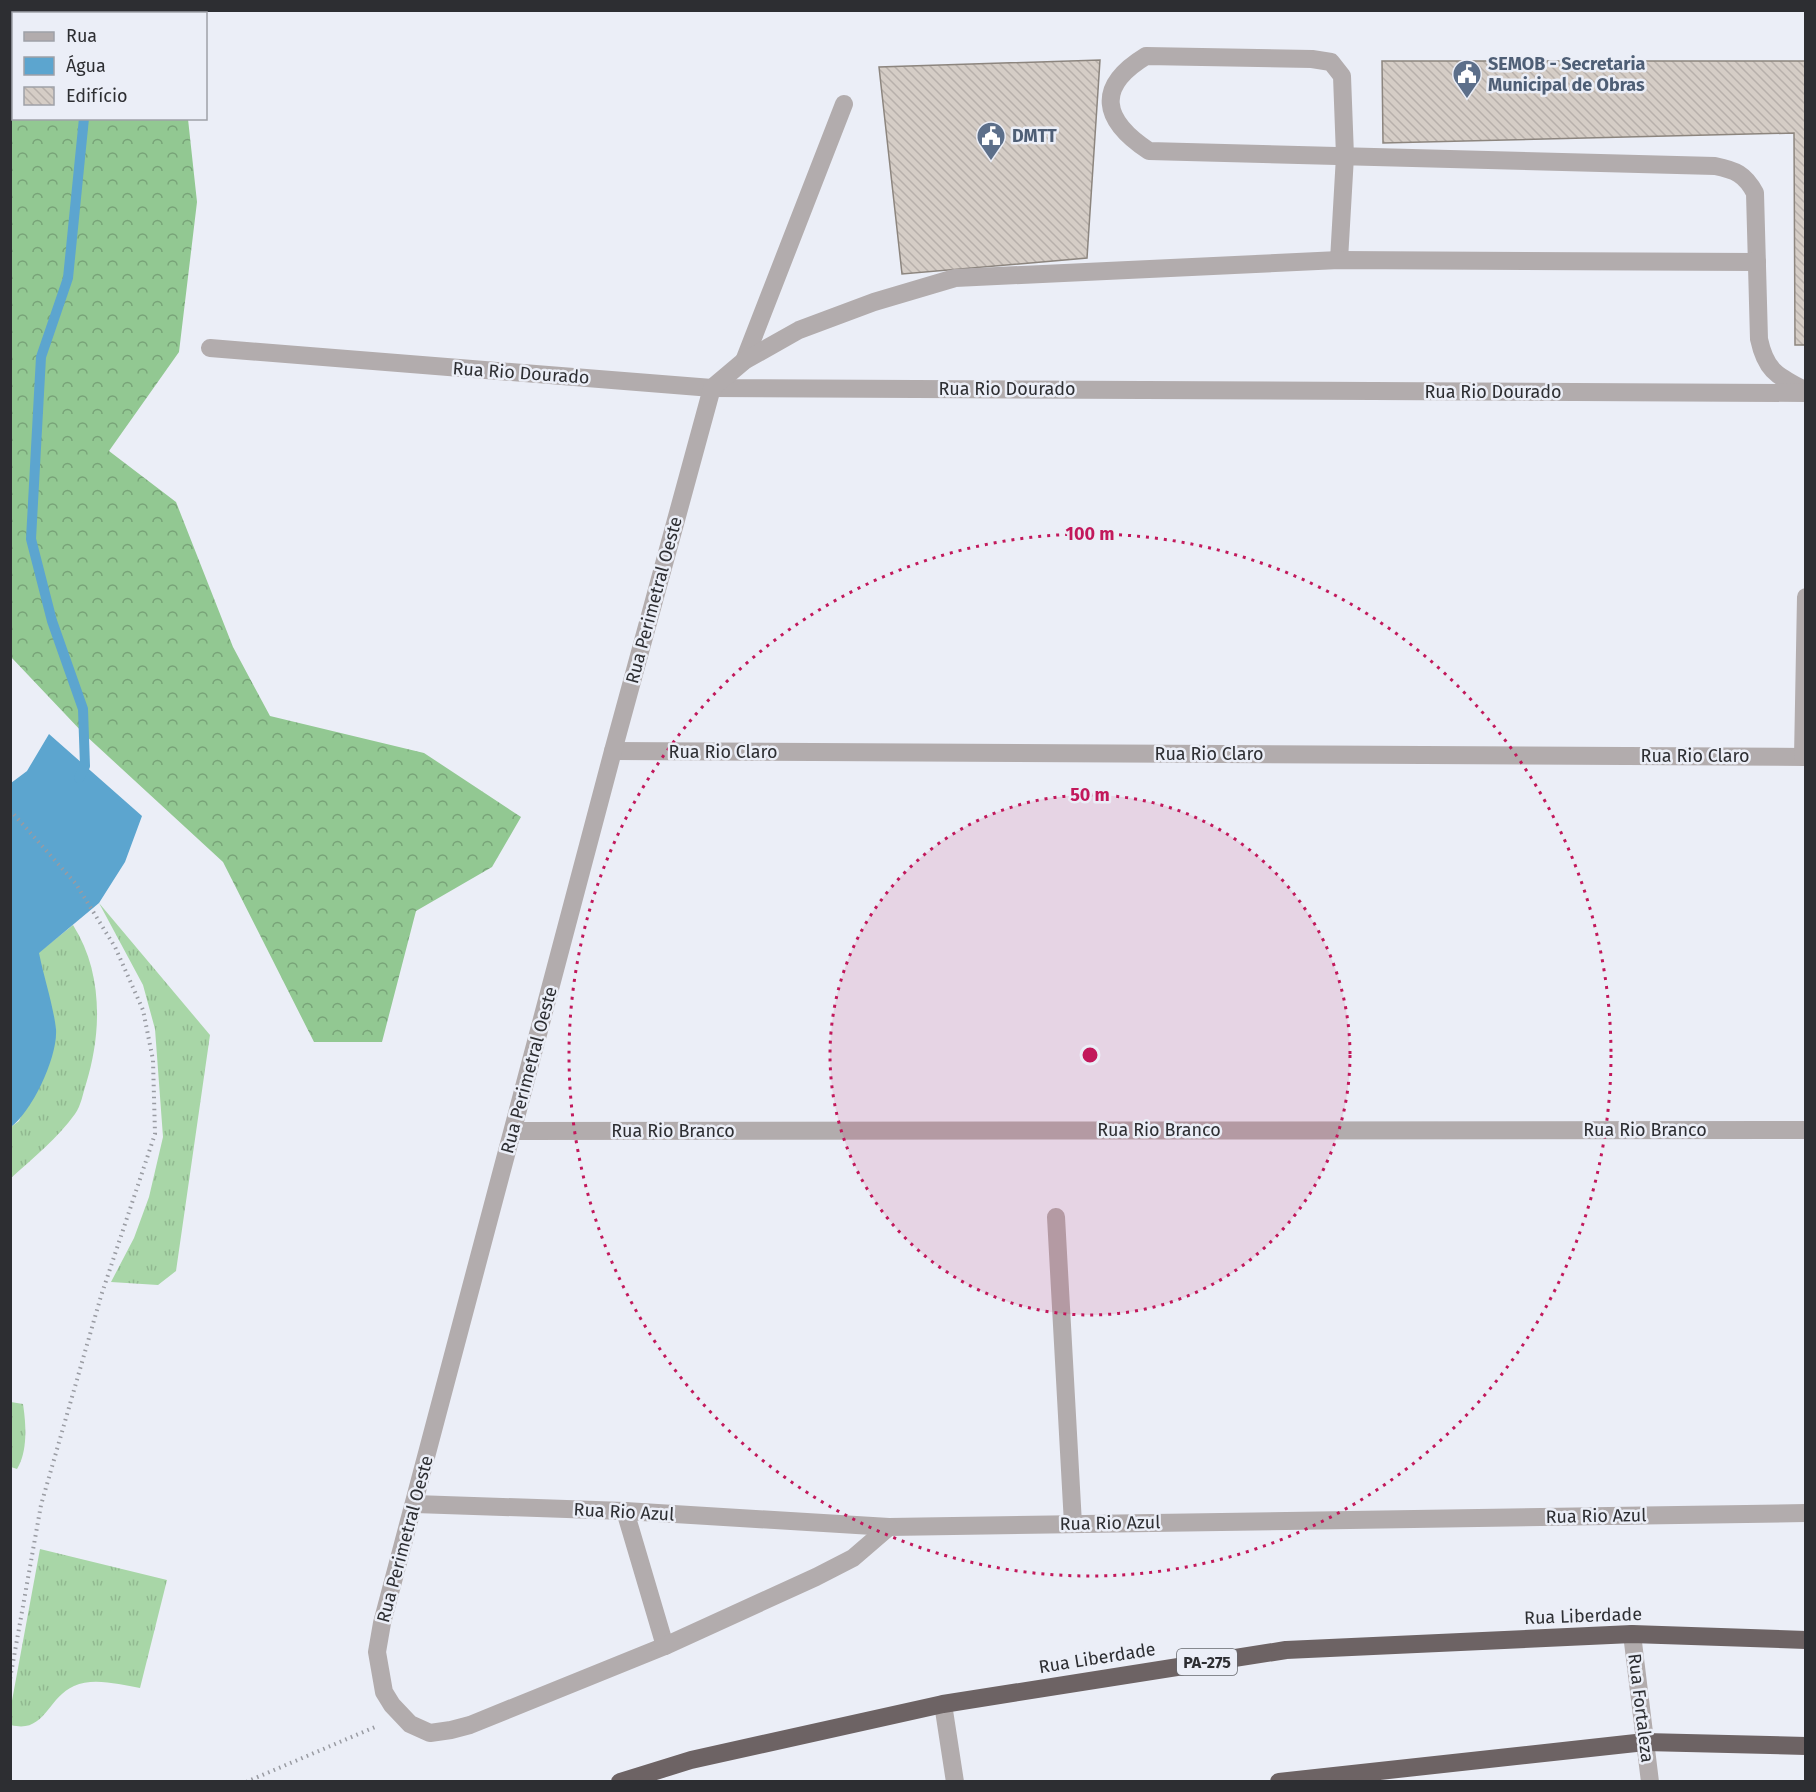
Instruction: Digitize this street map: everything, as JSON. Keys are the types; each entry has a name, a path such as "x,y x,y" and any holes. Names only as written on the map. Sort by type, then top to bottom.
{"highway":[{"name":"Rua Liberdade","path":"620,1782 691,1760 943,1704 1286,1650 1632,1635 1806,1640"},
{"path":"1281,1781 1645,1742 1806,1746"}],"street":[{"path":"1339,260 1345,156 1342,76 1331,62 1312,59 1146,56 1123,70 1110,96 1114,119 1127,136 1149,151 1345,156 1714,166 1736,170 1748,180 1755,193 1759,339 1762,357 1770,370 1806,392"},
{"path":"744,362 844,104"},
{"path":"712,388 744,362 799,330 874,302 955,278 1339,260 1757,262"},
{"name":"Rua Rio Dourado","path":"210,348 712,388 1806,392"},
{"name":"Rua Perimetral Oeste","path":"399,1716 384,1692 377,1652 382,1623 712,388"},
{"path":"1804,757 1806,597"},
{"name":"Rua Rio Claro","path":"613,752 1804,757"},
{"name":"Rua Rio Branco","path":"513,1131 1806,1130"},
{"path":"1056,1217 1073,1524"},
{"name":"Rua Rio Azul","path":"415,1504 625,1511 889,1527 1806,1513"},
{"path":"625,1511 665,1646"},
{"path":"399,1716 430,1733 470,1725 665,1646 853,1558 889,1527"},
{"name":"Rua Fortaleza","path":"1632,1635 1650,1782"},
{"path":"943,1704 955,1782"}],"path":[{"path":"10,810 57,861 93,908 115,947 143,1010 153,1060 155,1134 101,1296 41,1504 10,1679"},
{"path":"246,1782 399,1716"}],"green space":[{"path":"11,10 202,11 12,12 12,120 188,120 197,202 179,352 109,451 176,502 233,647 270,716 424,753 521,817 492,867 416,911 382,1042 314,1042 223,862 84,734 11,657"},
{"path":"99,903 210,1035 176,1271 158,1285 111,1282 134,1238 149,1197 163,1137 155,1029 143,985"},
{"path":"73,925 83,943 95,982 97,1023 91,1064 75,1114 53,1140 11,1178 11,1127 19,1121 56,1031 38,953"},
{"path":"11,1402 23,1404 25,1420 25,1446 17,1469 11,1467"},
{"path":"40,1549 167,1580 140,1688 107,1682 82,1683 65,1691 39,1720 22,1726 11,1725 11,1706"}],"water":[{"path":"49,734 142,816 125,862 99,903 39,953 55,1020 56,1041 48,1068 35,1096 11,1127 11,783 27,771"}],"building":[{"name":"DMTT","path":"1100,60 1087,258 902,274 879,67"},
{"path":"1382,61 1806,61 1806,345 1795,345 1794,133 1383,143"}],"waterway":[{"path":"79,778 85,766 83,709 52,621 31,539 41,357 68,278 84,120"}],"place":[{"name":"SEMOB - Secretaria Municipal de Obras","path":"1467,100"},
{"name":"DMTT","path":"991,162"}]}
